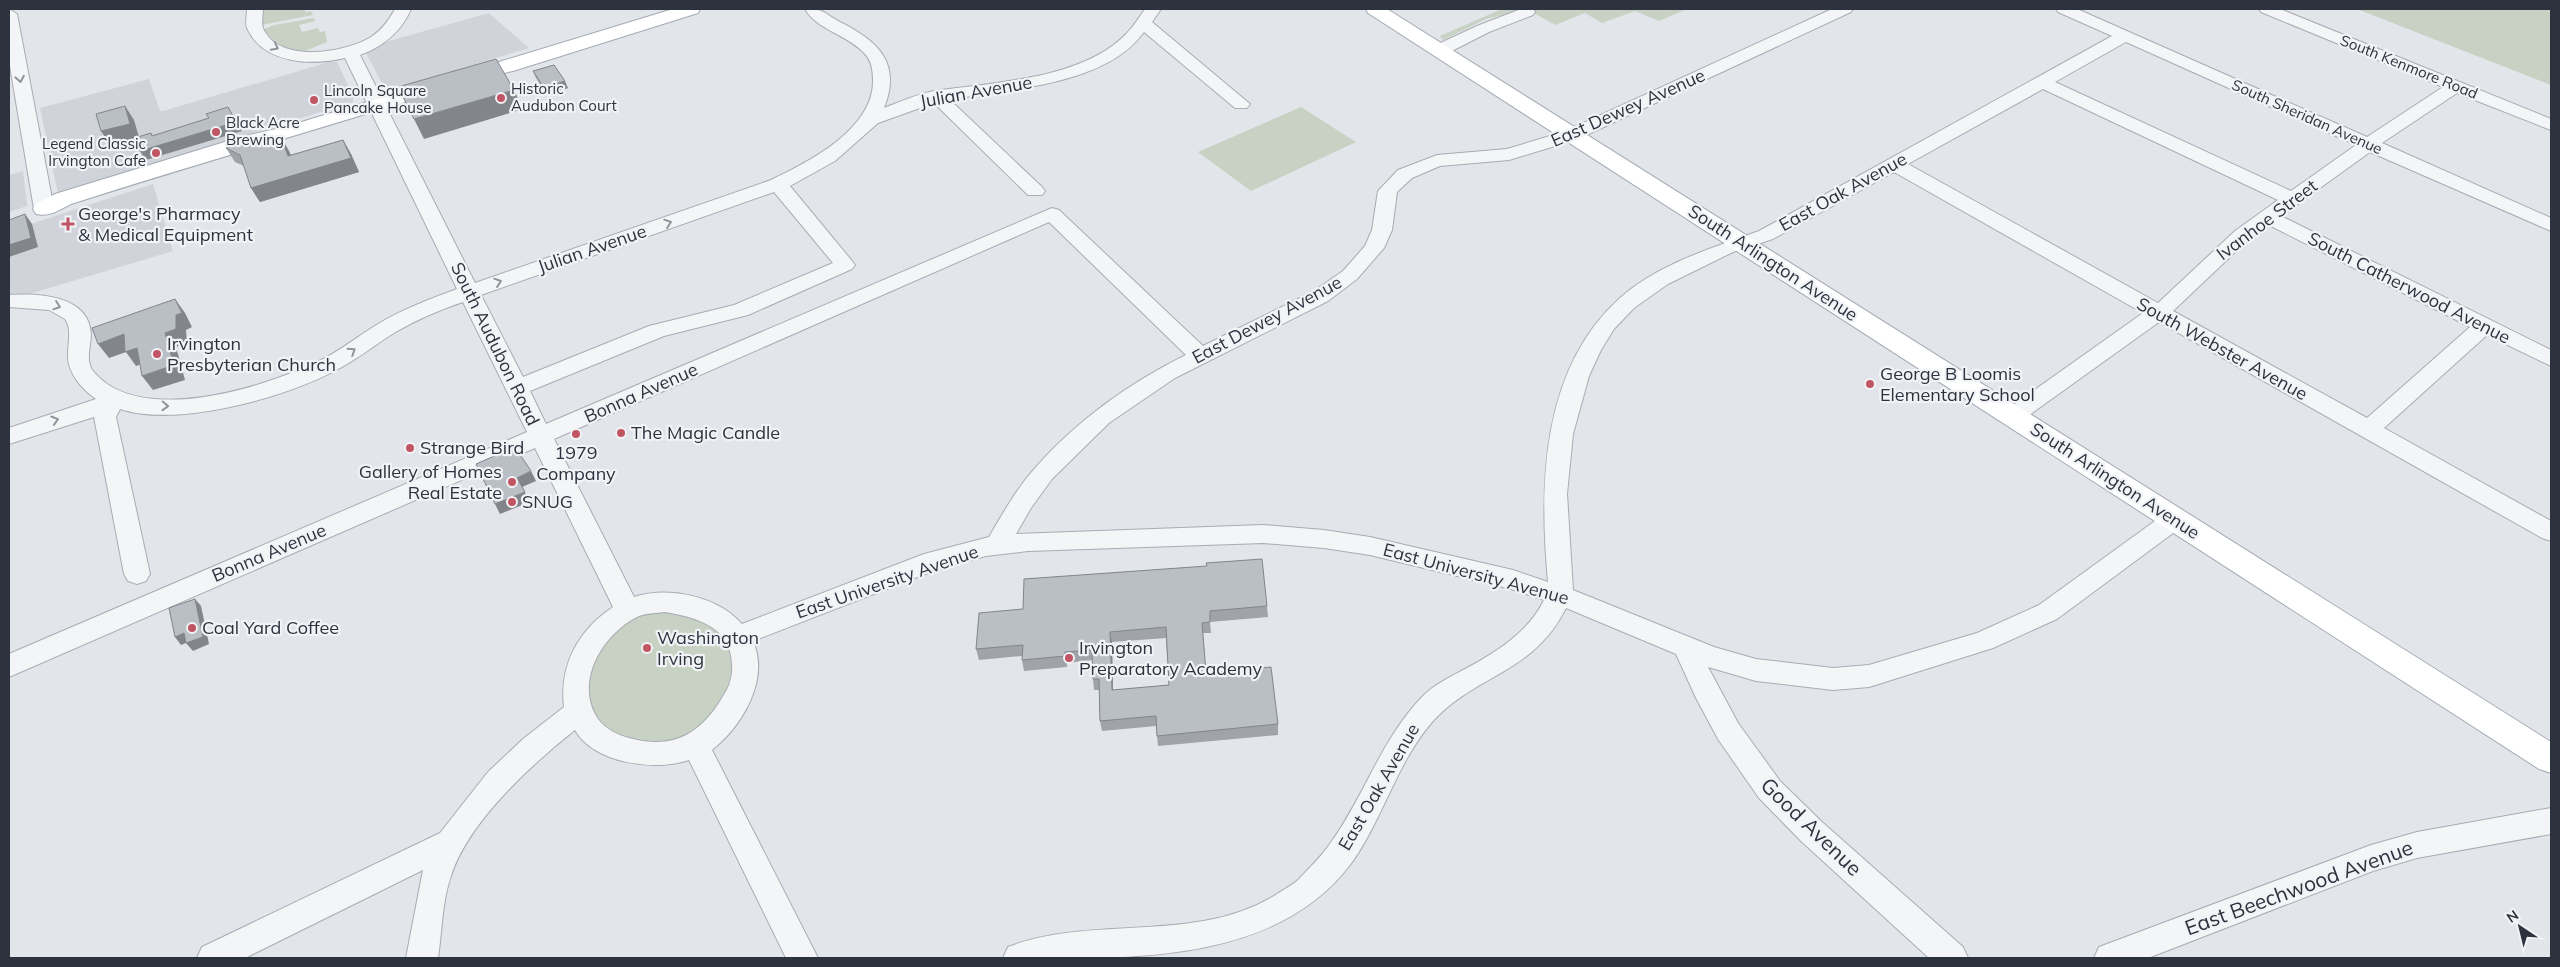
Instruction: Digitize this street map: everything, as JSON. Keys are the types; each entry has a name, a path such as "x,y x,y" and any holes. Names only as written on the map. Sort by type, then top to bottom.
{"main road":[{"path":"481,72 504,60 669,9"},
{"path":"35,212 76,204 255,148 290,132 691,9"},
{"name":"South Arlington Avenue","path":"1375,9 2551,759"}],"street":[{"path":"255,9 253,22 255,31 265,42 279,50 322,57 350,52 369,46 383,36 398,21 403,9"},
{"path":"813,9 822,18 862,42 878,63 882,90 877,106 866,123"},
{"name":"East Dewey Avenue","path":"996,545 1022,502 1044,473 1092,425 1136,392 1200,356 1321,296 1350,275 1366,258 1379,238 1388,191 1395,182 1408,172 1442,160 1493,157 1519,152 1572,135 1846,9"},
{"name":"South Sheridan Avenue","path":"2064,9 2551,225"},
{"name":"South Kenmore Road","path":"2267,9 2551,125"},
{"path":"1440,50 1483,29 1527,12"},
{"path":"9,14 35,212"},
{"path":"1148,16 1241,104"},
{"name":"Julian Avenue","path":"9,301 39,301 59,306 70,313 80,328 78,357 82,371 92,384 117,398 144,405 186,406 232,400 264,392 325,367 406,317 469,292 778,184 826,158 849,141 866,123 910,104 936,96 1015,86 1070,72 1114,50 1132,36 1148,16"},
{"name":"East Oak Avenue","path":"1019,958 1077,948 1182,940 1217,934 1254,922 1302,893 1339,855 1403,737 1421,714 1449,691 1507,657 1529,639 1550,614 1559,594 1560,580 1555,522 1557,464 1571,399 1588,353 1605,326 1621,309 1644,292 1728,247 1766,234 2125,36"},
{"name":"South Audubon Road","path":"350,52 628,610"},
{"path":"2042,82 2292,199"},
{"name":"Ivanhoe Street","path":"2013,416 2175,300 2230,244 2369,144 2456,86"},
{"path":"936,96 1035,191"},
{"name":"South Webster Avenue","path":"1894,164 2551,532"},
{"path":"517,388 657,331 741,310 846,265 778,184"},
{"name":"Bonna Avenue","path":"9,666 1052,214 1200,356"},
{"name":"South Catherwood Avenue","path":"2268,217 2551,359"},
{"path":"2368,430 2484,326"},
{"path":"9,436 102,406 117,398"},
{"path":"117,398 108,408 105,418 137,574"},
{"name":"East University Avenue","path":"738,636 941,559 996,545 1224,534 1324,539 1401,552 1559,594 1724,661 1764,672 1833,679 1869,676 1984,641 2036,619 2175,519"},
{"path":"660,602 689,605 716,614 738,636 746,660 744,681 739,695 721,724 695,745 676,752 658,754 625,750 598,738 584,724 574,700 575,681 586,650 608,623 628,610 640,605 660,602"},
{"name":"Good Avenue","path":"1686,646 1703,686 1725,728 1773,794 1808,829 1952,958"},
{"path":"422,958 435,877 450,842 498,781 533,747 578,712"},
{"path":"695,745 802,958"},
{"name":"East Beechwood Avenue","path":"2110,958 2371,858 2425,843 2551,821"},
{"path":"213,958 450,842"}],"shaded area":[{"path":"489,13 529,48 386,91 366,53 389,41"},
{"path":"329,62 337,62 353,96 353,102 58,194 40,108 149,79 160,111 163,111"},
{"path":"23,171 27,206 9,212 9,175"},
{"path":"153,184 173,251 19,297 9,298 9,231"}],"green space":[{"path":"262,9 304,9 306,12 311,11 313,15 261,25 259,18"},
{"path":"1502,9 1527,9 1486,19 1443,40 1440,36"},
{"path":"1527,9 1687,9 1659,21 1635,11 1602,23 1585,13 1555,25"},
{"path":"2357,9 2551,9 2551,85"},
{"path":"314,18 315,21 299,25 302,32 318,28 320,32 325,31 327,42 302,52 283,47 262,30 274,25"},
{"path":"1301,107 1356,142 1251,191 1198,152"},
{"path":"649,611 691,615 711,626 726,641 734,662 732,683 724,711 670,747 614,736 597,720 587,704 592,658 617,625"}],"building":[{"path":"496,59 514,90 414,119 398,87"},
{"path":"554,65 565,81 544,88 533,71"},
{"path":"125,106 130,124 101,131 96,114"},
{"path":"228,107 236,122 140,151 135,138 151,133 152,136 209,118 206,114"},
{"path":"281,137 288,156 343,140 351,158 251,188 240,155 226,148 246,142 249,146"},
{"path":"25,214 31,238 9,245 9,220"},
{"path":"175,299 182,313 176,315 176,329 165,333 174,365 142,376 137,348 125,352 124,334 98,344 92,328"},
{"path":"515,447 531,471 517,478 525,492 495,504 476,464"},
{"name":"Irvington Preparatory Academy","path":"1262,559 1267,606 1210,611 1210,622 1202,623 1206,673 1271,667 1278,724 1157,736 1156,716 1100,721 1099,679 1093,679 1092,650 1065,652 1065,656 1022,660 1023,645 976,649 979,613 1023,609 1024,579 1207,566 1206,563","holes":["1166,627 1169,685 1112,690 1110,632"]},
{"name":"Coal Yard Coffee","path":"195,599 203,637 186,643 184,633 175,637 169,608"}],"place":[{"name":"Historic Audubon Court","path":"501,98"},
{"name":"Lincoln Square Pancake House","path":"314,100"},
{"name":"Black Acre Brewing","path":"216,132"},
{"name":"Legend Classic Irvington Cafe","path":"156,153"},
{"name":"George's Pharmacy & Medical Equipment","path":"68,224"},
{"name":"Irvington Presbyterian Church","path":"157,354"},
{"name":"George B Loomis Elementary School","path":"1870,384"},
{"name":"The Magic Candle","path":"621,433"},
{"name":"1979 Company","path":"576,434"},
{"name":"Strange Bird","path":"410,448"},
{"name":"Gallery of Homes Real Estate","path":"512,482"},
{"name":"SNUG","path":"512,502"},
{"name":"Coal Yard Coffee","path":"192,628"},
{"name":"Washington Irving","path":"647,648"},
{"name":"Irvington Preparatory Academy","path":"1069,658"}]}
